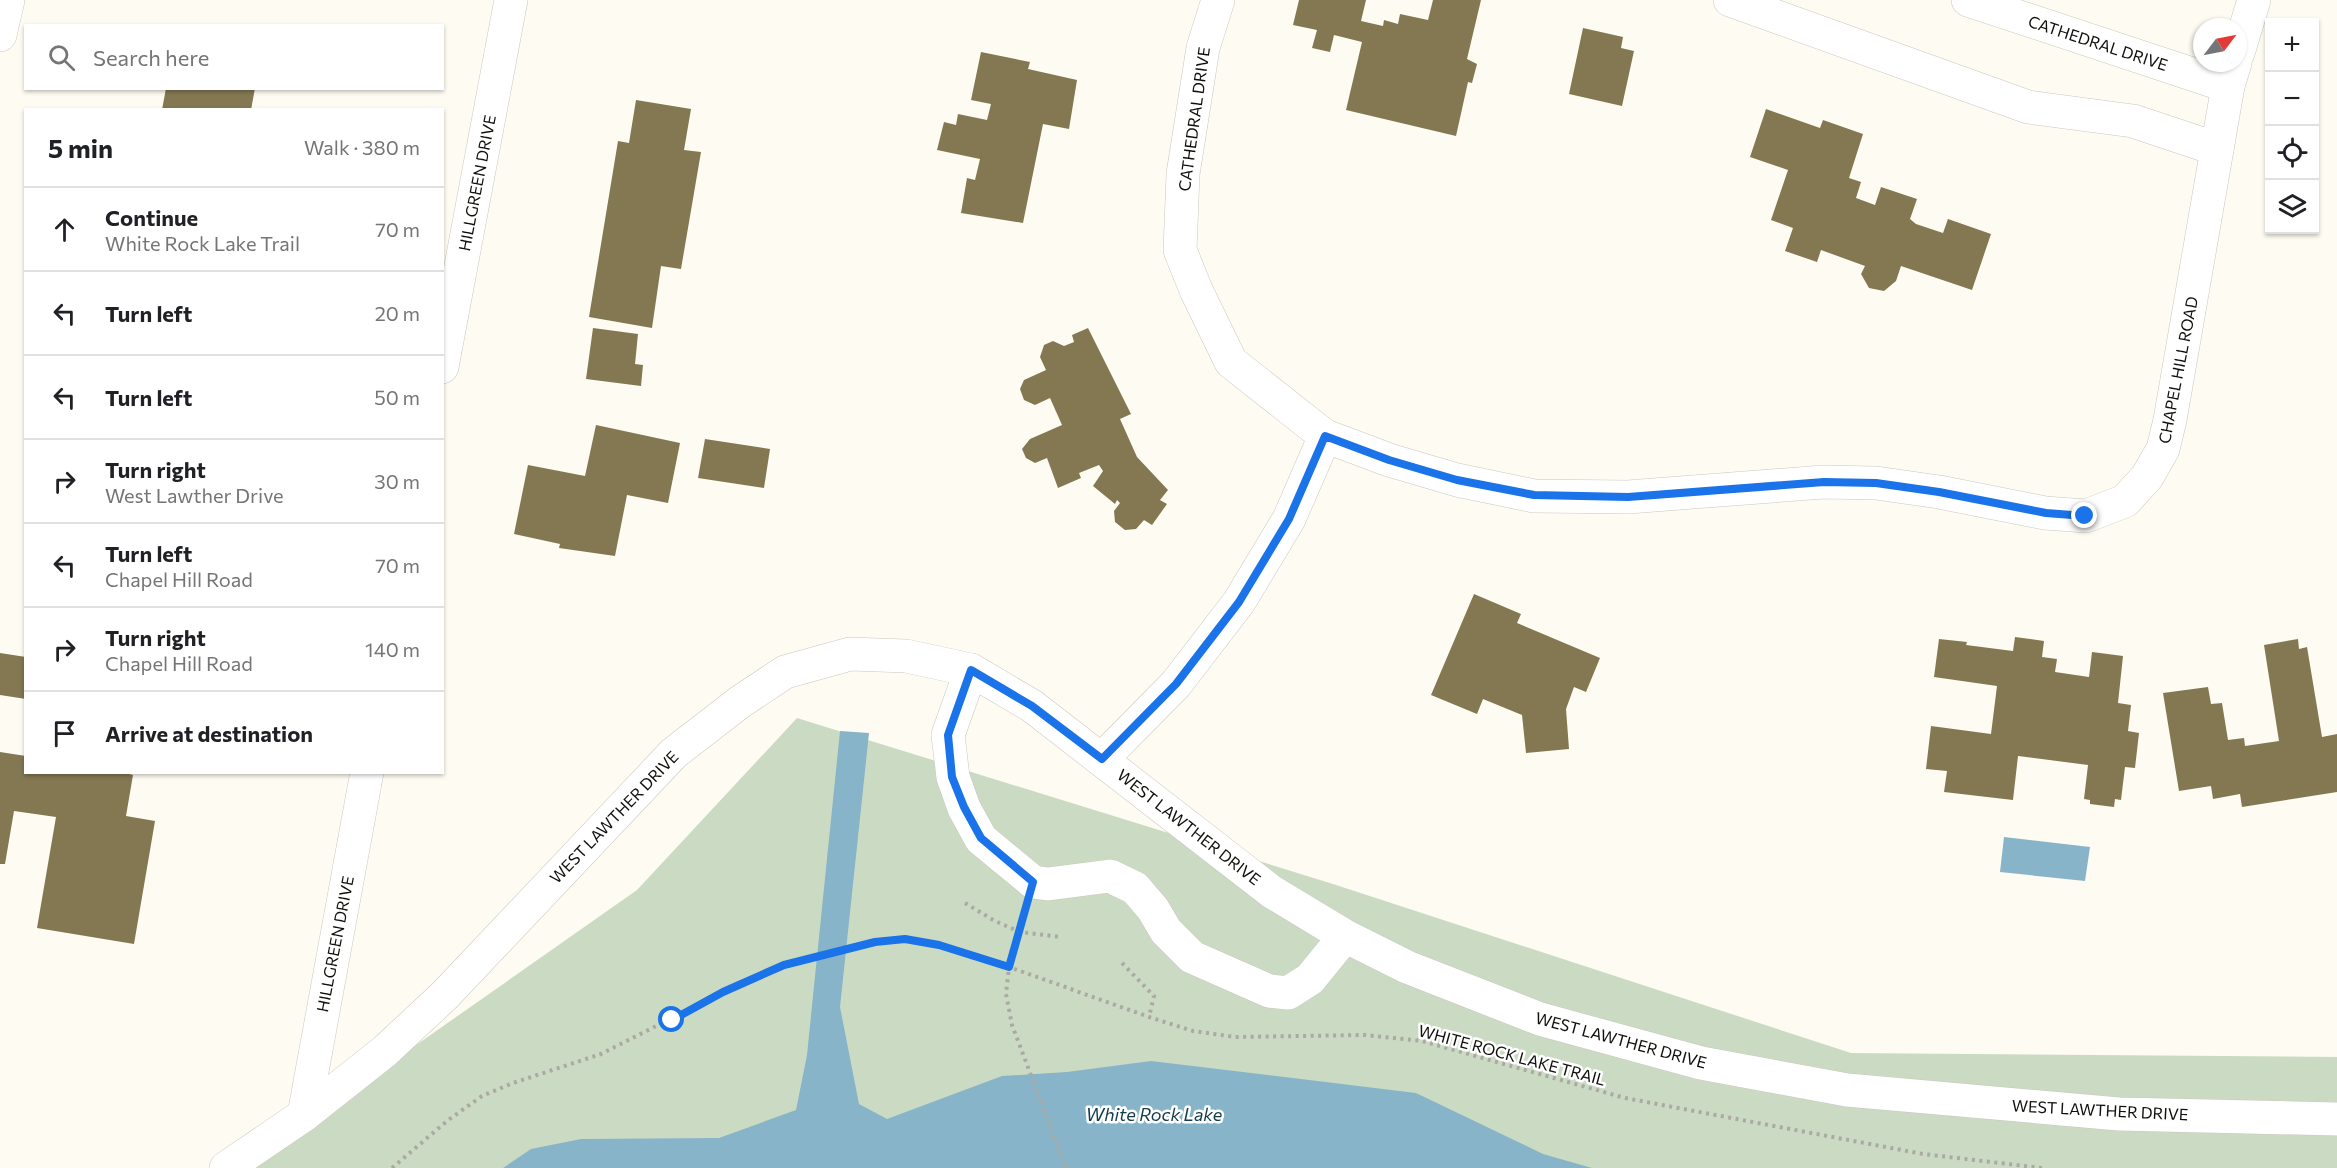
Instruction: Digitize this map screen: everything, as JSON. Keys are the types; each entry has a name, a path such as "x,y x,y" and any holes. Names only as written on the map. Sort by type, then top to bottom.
{"street":[{"path":"0,36 8,0"},
{"name":"HILLGREEN DRIVE","path":"444,356 511,0"},
{"name":"CATHEDRAL DRIVE","path":"1218,0 1203,48 1183,174 1180,250 1196,290 1231,362 1325,436"},
{"path":"1730,0 2028,107 2133,121 2217,148"},
{"name":"CATHEDRAL DRIVE","path":"1968,0 2232,74"},
{"path":"2247,23 2254,0"},
{"name":"CHAPEL HILL ROAD","path":"1325,436 1389,460 1457,480 1534,495 1628,497 1824,482 1876,483 1939,492 2046,513 2085,516 2125,501 2147,477 2163,449 2232,74"},
{"path":"1102,759 1176,684 1239,602 1289,519 1325,436"},
{"name":"WEST LAWTHER DRIVE","path":"226,1168 304,1115 385,1051 445,995 674,753 740,702 785,672 850,654 906,656 971,670 1032,706 1272,892 1345,936 1407,967 1540,1019 1701,1063 1847,1090 2119,1114 2337,1119"},
{"path":"971,670 948,735 952,777 964,807 981,838 1033,882 1048,884 1110,876 1135,888 1153,909 1166,931 1192,957 1269,991 1288,993 1311,979 1345,936"},
{"name":"HILLGREEN DRIVE","path":"304,1115 367,774"}],"path":[{"path":"1033,882 1009,967 1006,994 1012,1025 1065,1168"},
{"path":"965,903 995,921 1020,932 1061,937"},
{"name":"WHITE ROCK LAKE TRAIL","path":"393,1168 447,1121 482,1096 513,1083 601,1054 672,1020 723,992 784,965 875,942 905,939 939,945 1009,967 1193,1031 1235,1037 1365,1035 1422,1041 1625,1098 1923,1154 2042,1168"},
{"path":"1122,963 1154,996 1149,1017"}],"green space":[{"path":"797,718 1333,884 1851,1053 2337,1057 2337,1168 241,1168 637,890"}],"water":[{"name":"White Rock Lake","path":"840,731 869,733 840,1007 859,1104 887,1119 1002,1076 1067,1072 1151,1061 1416,1093 1543,1154 1592,1168 503,1168 531,1149 581,1139 719,1138 796,1110 807,1055"},
{"path":"2004,837 2090,847 2085,881 2000,872"}],"building":[{"path":"1299,0 1366,0 1361,21 1383,26 1384,20 1398,24 1400,14 1428,20 1433,0 1481,0 1467,59 1477,64 1472,83 1468,82 1456,136 1346,110 1362,42 1334,35 1330,52 1312,48 1317,30 1293,25"},
{"path":"1583,28 1623,37 1621,48 1634,51 1622,106 1569,94"},
{"path":"981,52 1030,62 1028,69 1077,80 1069,129 1043,124 1023,223 961,213 967,178 975,180 980,159 937,150 944,122 956,125 958,114 987,120 991,104 971,100"},
{"path":"166,90 255,90 251,108 162,108"},
{"path":"636,100 691,109 684,150 701,152 681,269 661,266 652,328 589,317 618,141 629,143"},
{"path":"1766,109 1820,128 1823,120 1863,134 1849,178 1861,182 1856,198 1875,205 1881,187 1917,199 1910,219 1916,224 1943,233 1948,219 1991,234 1972,290 1901,266 1896,281 1884,291 1869,288 1861,274 1865,266 1821,250 1817,262 1785,251 1793,228 1771,220 1788,170 1750,157"},
{"path":"593,328 638,334 635,364 643,365 641,386 586,379"},
{"path":"1088,328 1131,414 1120,419 1137,457 1168,490 1160,500 1167,504 1152,525 1144,520 1136,529 1125,530 1115,522 1114,511 1120,503 1117,500 1115,504 1093,486 1103,471 1099,465 1079,473 1081,478 1058,488 1047,458 1035,463 1026,458 1022,449 1030,439 1062,425 1050,398 1035,405 1024,400 1020,389 1024,380 1046,370 1040,357 1044,345 1053,341 1064,346 1074,342 1072,335"},
{"path":"596,425 680,443 668,503 627,495 615,556 559,548 560,544 514,534 528,465 585,476"},
{"path":"705,439 770,449 764,488 698,478"},
{"path":"1474,594 1521,614 1517,623 1600,658 1586,692 1574,687 1566,709 1569,749 1526,753 1522,715 1483,699 1477,714 1431,695"},
{"path":"2015,637 2044,641 2042,657 2057,659 2055,672 2089,677 2092,652 2123,656 2118,703 2131,705 2128,731 2139,733 2135,768 2125,767 2121,800 2115,799 2114,807 2090,804 2090,800 2084,799 2088,765 2018,756 2013,800 1944,792 1947,771 1926,769 1931,726 1991,734 1997,686 1934,677 1939,639 2013,651"},
{"path":"2298,639 2299,649 2307,647 2322,737 2337,734 2337,792 2242,807 2240,794 2213,799 2211,786 2179,791 2163,693 2208,687 2211,704 2222,703 2228,740 2244,738 2245,746 2279,741 2264,645"},
{"path":"0,653 24,657 24,699 0,695"},
{"path":"0,752 24,756 24,774 133,775 126,816 155,821 134,944 37,928 56,817 14,811 5,864 0,864"}],"route":[{"path":"672,1020 723,992 784,965 875,942 905,939 939,945 1009,967 1033,882 981,838 964,807 952,777 948,735 971,670 1032,706 1102,759 1176,684 1239,602 1289,519 1325,436 1389,460 1457,480 1534,495 1628,497 1824,482 1876,483 1939,492 2046,513 2085,516"}]}
